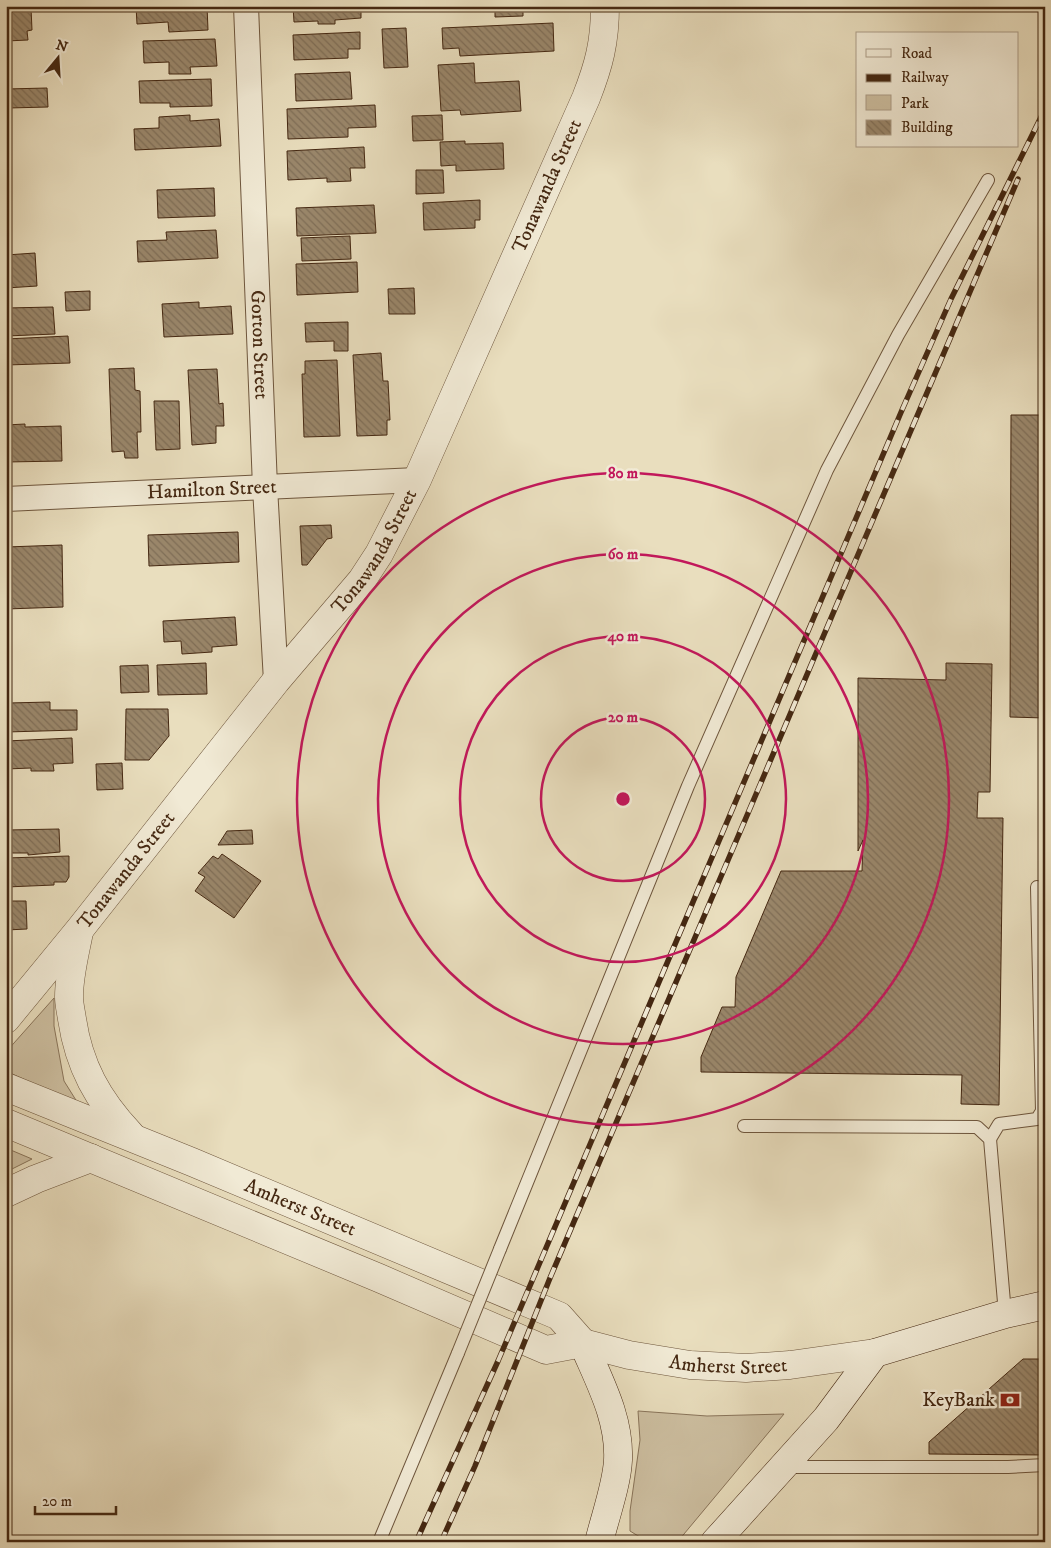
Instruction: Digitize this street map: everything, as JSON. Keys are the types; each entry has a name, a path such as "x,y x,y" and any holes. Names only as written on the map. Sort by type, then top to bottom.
{"street":[{"name":"Gorton Street","path":"246,6 265,487 276,681"},
{"name":"Tonawanda Street","path":"6,1018 80,929 276,681 362,580 379,554 417,480 593,82 603,47 605,6"},
{"name":"Hamilton Street","path":"6,499 417,480"},
{"path":"80,929 72,966 69,997 76,1041 93,1084 111,1114 133,1137"},
{"name":"Amherst Street","path":"6,1087 133,1137 559,1316 583,1344"},
{"name":"Amherst Street","path":"6,1123 370,1274 546,1350 583,1344 629,1355 690,1365 746,1368 790,1365 875,1353 1005,1314 1045,1305"},
{"path":"6,1193 36,1178 91,1158"},
{"path":"583,1344 610,1404 616,1435 618,1460 599,1542"},
{"path":"715,1542 826,1419 875,1353"}],"lane":[{"path":"380,1542 688,786 827,470 898,335 988,180"},
{"path":"1005,1314 990,1139 999,1124 1037,1119 1042,1111 1037,886"},
{"path":"744,1126 977,1127 990,1139"},
{"path":"783,1467 1008,1467 1045,1464"}],"green space":[{"path":"54,998 54,1026 64,1081 79,1105 6,1071 6,1052"},
{"path":"6,1148 32,1159 6,1172"},
{"path":"638,1411 707,1416 784,1414 679,1540 648,1542 630,1531 630,1511 640,1440"}],"building":[{"path":"136,6 207,6 208,30 169,32 168,22 137,24"},
{"path":"293,6 361,6 361,18 335,20 335,24 318,24 318,21 294,22"},
{"path":"495,6 562,6 562,10 523,11 523,16 495,17"},
{"path":"31,8 32,30 27,31 28,40 6,41 6,9"},
{"path":"553,23 554,51 460,56 459,48 443,49 442,28"},
{"path":"406,28 408,67 384,68 382,29"},
{"path":"360,32 360,49 348,49 348,58 294,60 293,35"},
{"path":"215,39 217,66 190,67 191,74 169,74 169,62 144,63 143,41"},
{"path":"474,63 475,83 519,81 521,111 461,115 460,110 441,111 438,65"},
{"path":"350,72 352,99 296,101 295,74"},
{"path":"211,79 212,106 170,107 170,103 140,103 139,81"},
{"path":"47,88 48,107 8,108 8,114 6,114 6,89"},
{"path":"375,105 376,127 348,128 348,137 288,139 287,109"},
{"path":"190,115 190,121 219,119 221,146 135,150 134,129 159,128 159,117"},
{"path":"442,115 443,140 413,141 412,116"},
{"path":"465,141 465,144 503,143 504,169 456,171 456,165 441,166 440,142"},
{"path":"364,147 365,168 350,168 351,181 327,182 327,178 288,180 287,151"},
{"path":"416,170 443,170 444,193 416,194"},
{"path":"214,188 215,216 158,218 157,190"},
{"path":"480,200 480,220 475,220 475,228 424,230 423,203"},
{"path":"374,205 376,233 297,236 296,208"},
{"path":"216,230 218,258 138,262 137,241 167,240 166,232"},
{"path":"350,236 351,259 302,261 301,238"},
{"path":"35,253 37,286 6,288 6,255"},
{"path":"357,262 358,292 297,295 296,264"},
{"path":"414,288 415,314 389,314 388,289"},
{"path":"90,291 90,310 66,311 65,292"},
{"path":"199,302 199,308 231,306 233,334 164,337 162,304"},
{"path":"53,307 55,334 6,336 6,308"},
{"path":"348,322 348,351 334,351 334,341 306,342 305,323"},
{"path":"68,336 70,363 6,365 6,339"},
{"path":"381,353 383,381 388,381 390,420 387,420 387,435 357,436 353,355"},
{"path":"337,360 340,436 304,437 302,374 305,374 305,361"},
{"path":"134,368 135,390 140,391 141,432 137,432 138,458 125,458 124,451 112,452 109,369"},
{"path":"217,369 219,404 223,403 224,426 216,426 216,443 192,445 188,370"},
{"path":"154,401 179,401 180,449 156,450"},
{"path":"1011,415 1045,415 1045,718 1010,717"},
{"path":"25,424 25,427 61,426 62,461 6,462 6,425"},
{"path":"331,525 332,538 327,539 307,565 302,565 300,526"},
{"path":"238,532 239,562 149,566 148,535"},
{"path":"62,545 63,607 6,609 6,547"},
{"path":"235,617 237,645 212,647 212,652 182,654 181,641 164,642 163,621"},
{"path":"206,663 207,694 158,695 157,665"},
{"path":"946,663 992,664 990,792 978,792 977,818 1003,818 999,1105 961,1104 962,1075 701,1072 701,1057 722,1007 735,1007 736,977 781,871 862,871 863,840 858,851 858,678 946,680"},
{"path":"148,665 149,692 121,693 120,666"},
{"path":"50,702 50,710 77,710 77,730 6,732 8,703"},
{"path":"126,709 168,709 169,736 149,760 125,760"},
{"path":"72,738 73,763 53,764 54,771 31,771 31,768 6,769 6,741"},
{"path":"122,763 123,789 97,790 96,764"},
{"path":"59,829 60,852 28,855 28,853 7,853 7,830"},
{"path":"252,830 253,844 218,845 227,831"},
{"path":"222,854 261,881 234,918 195,891 205,877 198,873 213,856 218,859"},
{"path":"69,856 69,877 66,882 54,882 54,885 6,887 6,858"},
{"path":"6,901 26,901 27,929 6,930"},
{"name":"KeyBank","path":"1023,1359 1045,1359 1045,1455 929,1454 929,1442"}],"railway":[{"path":"416,1542 498,1361 902,410 951,299 1045,109"},
{"path":"441,1542 475,1466 550,1278 1018,179"}],"place":[{"name":"KeyBank","path":"1010,1400"}]}
